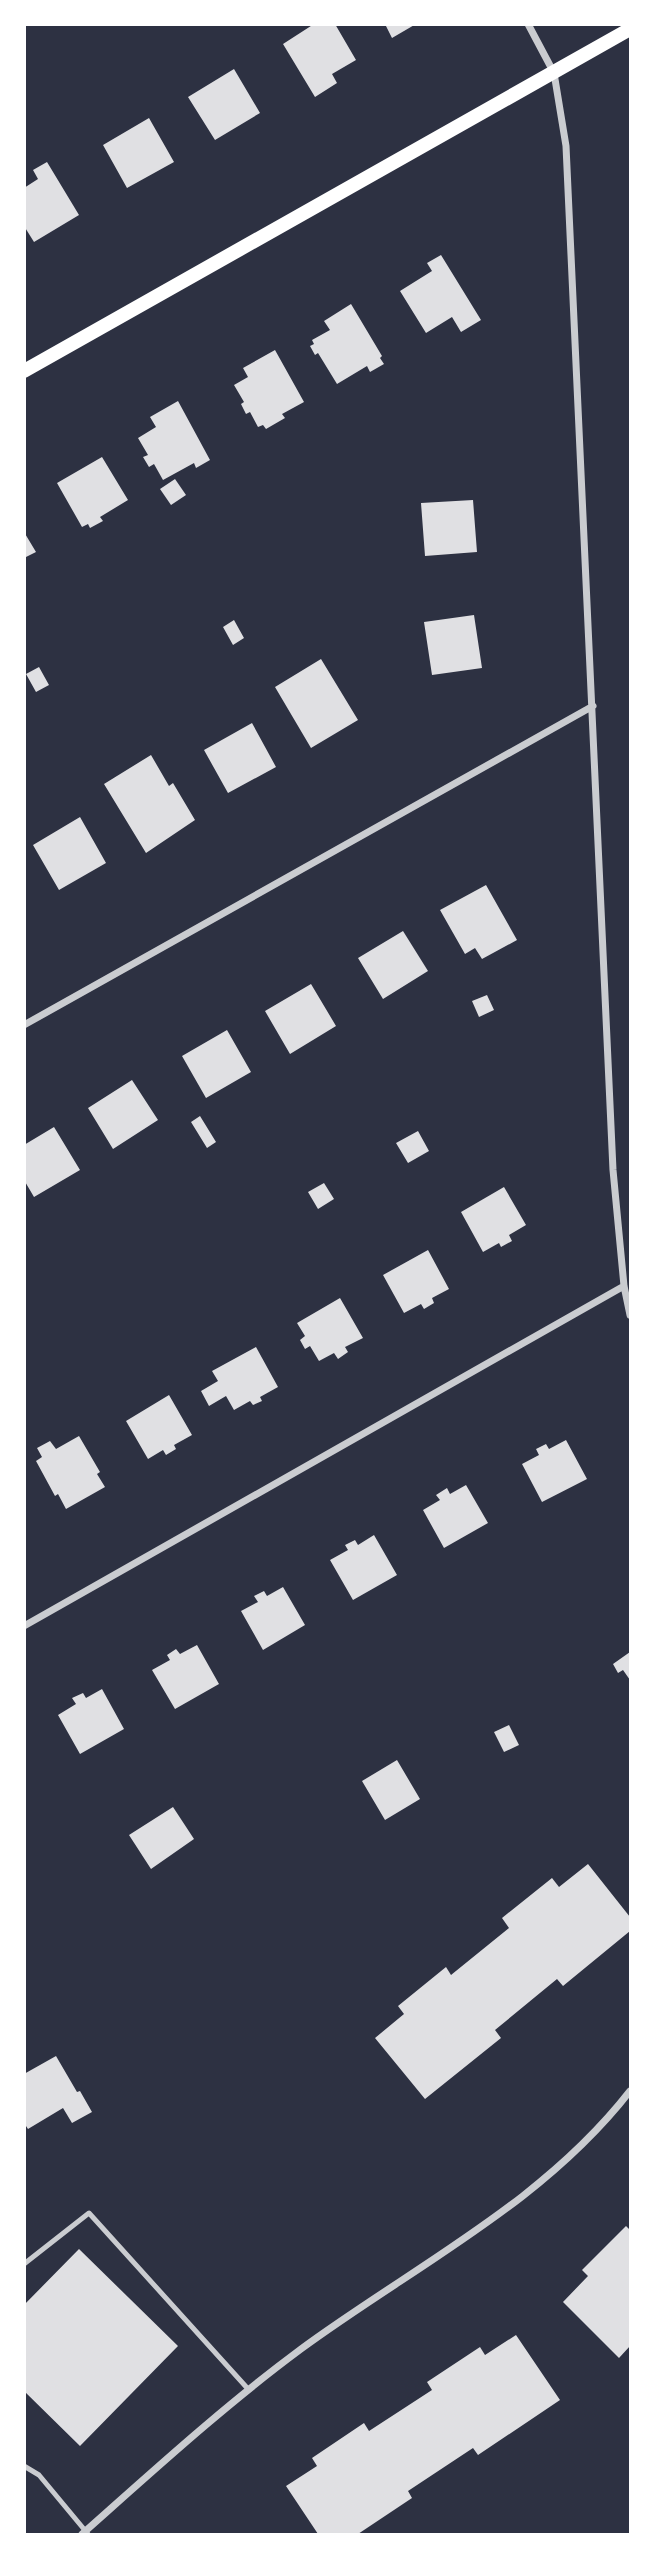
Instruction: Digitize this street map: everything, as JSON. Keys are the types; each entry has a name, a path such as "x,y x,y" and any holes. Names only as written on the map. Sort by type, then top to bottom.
{"main road":[{"path":"24,370 631,29"}],"street":[{"path":"527,24 554,73 566,146 613,1170 624,1286 631,1315"},
{"path":"24,1025 593,706"},
{"path":"24,1626 624,1286"},
{"path":"85,2534 154,2469 302,2349 494,2219 556,2170 604,2125 631,2091"}],"lane":[{"path":"24,2264 89,2213 249,2390"},
{"path":"24,2466 39,2475 85,2534"}],"building":[{"path":"314,24 335,24 356,60 332,74 337,83 315,97 283,44"},
{"path":"385,24 416,24 392,38"},
{"path":"234,69 260,113 215,140 188,97"},
{"path":"149,118 174,162 127,188 103,145"},
{"path":"47,162 79,215 34,242 24,226 24,188 38,179 33,170"},
{"path":"441,255 481,320 461,332 452,317 426,333 400,291 432,271 427,263"},
{"path":"351,304 382,356 380,358 384,364 370,372 367,366 337,384 318,353 315,355 310,346 314,344 312,340 330,330 324,321"},
{"path":"275,350 304,402 282,414 285,418 266,429 263,425 258,427 250,412 246,414 241,404 244,402 234,385 248,377 243,368"},
{"path":"178,401 210,460 196,468 194,463 163,480 154,464 149,467 143,457 148,455 138,438 156,427 150,417"},
{"path":"102,457 128,500 100,517 103,521 90,528 88,524 82,527 57,483"},
{"path":"175,479 186,495 171,505 160,489"},
{"path":"473,500 477,552 425,556 421,503"},
{"path":"24,532 36,552 24,558"},
{"path":"474,615 482,668 432,675 424,622"},
{"path":"234,620 244,638 233,645 223,627"},
{"path":"321,659 358,720 311,748 275,687"},
{"path":"39,667 49,685 36,692 26,674"},
{"path":"252,723 276,767 228,793 204,750"},
{"path":"151,755 169,786 173,783 195,820 146,853 104,784"},
{"path":"80,817 106,863 59,890 33,845"},
{"path":"486,885 517,940 482,959 475,948 465,954 440,910"},
{"path":"403,931 428,971 383,999 358,958"},
{"path":"311,984 336,1026 290,1054 265,1011"},
{"path":"487,995 494,1010 479,1017 472,1001"},
{"path":"227,1030 251,1072 206,1098 182,1056"},
{"path":"132,1080 158,1120 113,1149 88,1108"},
{"path":"200,1116 216,1142 207,1148 191,1122"},
{"path":"54,1127 80,1170 34,1197 24,1180 24,1145"},
{"path":"418,1131 429,1151 408,1163 396,1143"},
{"path":"324,1183 334,1199 318,1209 308,1192"},
{"path":"504,1187 526,1225 509,1235 512,1241 501,1247 499,1243 483,1252 461,1212"},
{"path":"428,1250 449,1289 432,1298 434,1303 424,1309 421,1304 404,1313 383,1275"},
{"path":"340,1298 363,1338 345,1347 348,1352 338,1359 334,1353 319,1361 310,1346 305,1349 300,1340 305,1336 297,1323"},
{"path":"256,1347 278,1387 260,1397 262,1401 253,1405 250,1401 234,1410 226,1396 209,1406 201,1391 218,1381 212,1371"},
{"path":"169,1395 192,1435 174,1445 176,1449 166,1455 163,1450 148,1459 126,1421"},
{"path":"79,1436 100,1472 97,1474 105,1487 66,1509 58,1494 55,1496 36,1461 42,1457 37,1448 50,1441 56,1449"},
{"path":"566,1440 587,1479 542,1502 522,1464 539,1455 536,1449 546,1444 549,1449"},
{"path":"466,1485 488,1523 444,1548 423,1510 440,1500 436,1495 447,1488 450,1494"},
{"path":"374,1535 397,1575 353,1600 330,1560 348,1550 345,1545 355,1540 358,1545"},
{"path":"283,1587 305,1625 263,1650 241,1611 258,1602 254,1596 264,1591 267,1596"},
{"path":"197,1645 219,1684 175,1709 152,1670 170,1660 167,1655 176,1649 180,1654"},
{"path":"630,1652 630,1680 623,1670 618,1673 613,1664"},
{"path":"102,1689 124,1729 80,1754 58,1715 76,1704 72,1698 83,1693 86,1698"},
{"path":"509,1725 519,1745 504,1752 494,1732"},
{"path":"397,1760 420,1799 385,1820 362,1781"},
{"path":"173,1807 194,1839 151,1869 129,1835"},
{"path":"588,1864 630,1917 630,1931 563,1986 557,1979 495,2030 501,2038 425,2099 375,2038 404,2014 398,2006 446,1967 451,1975 509,1928 502,1918 552,1878 559,1887"},
{"path":"56,2056 92,2112 72,2123 63,2108 28,2129 24,2123 24,2074"},
{"path":"626,2226 630,2230 630,2346 619,2358 563,2302 588,2276 582,2270"},
{"path":"79,2249 178,2346 80,2446 24,2391 24,2305"},
{"path":"516,2335 560,2400 478,2455 473,2448 408,2491 412,2498 358,2534 318,2534 286,2486 317,2466 312,2458 364,2423 369,2431 432,2390 427,2382 480,2347 485,2355"}]}
